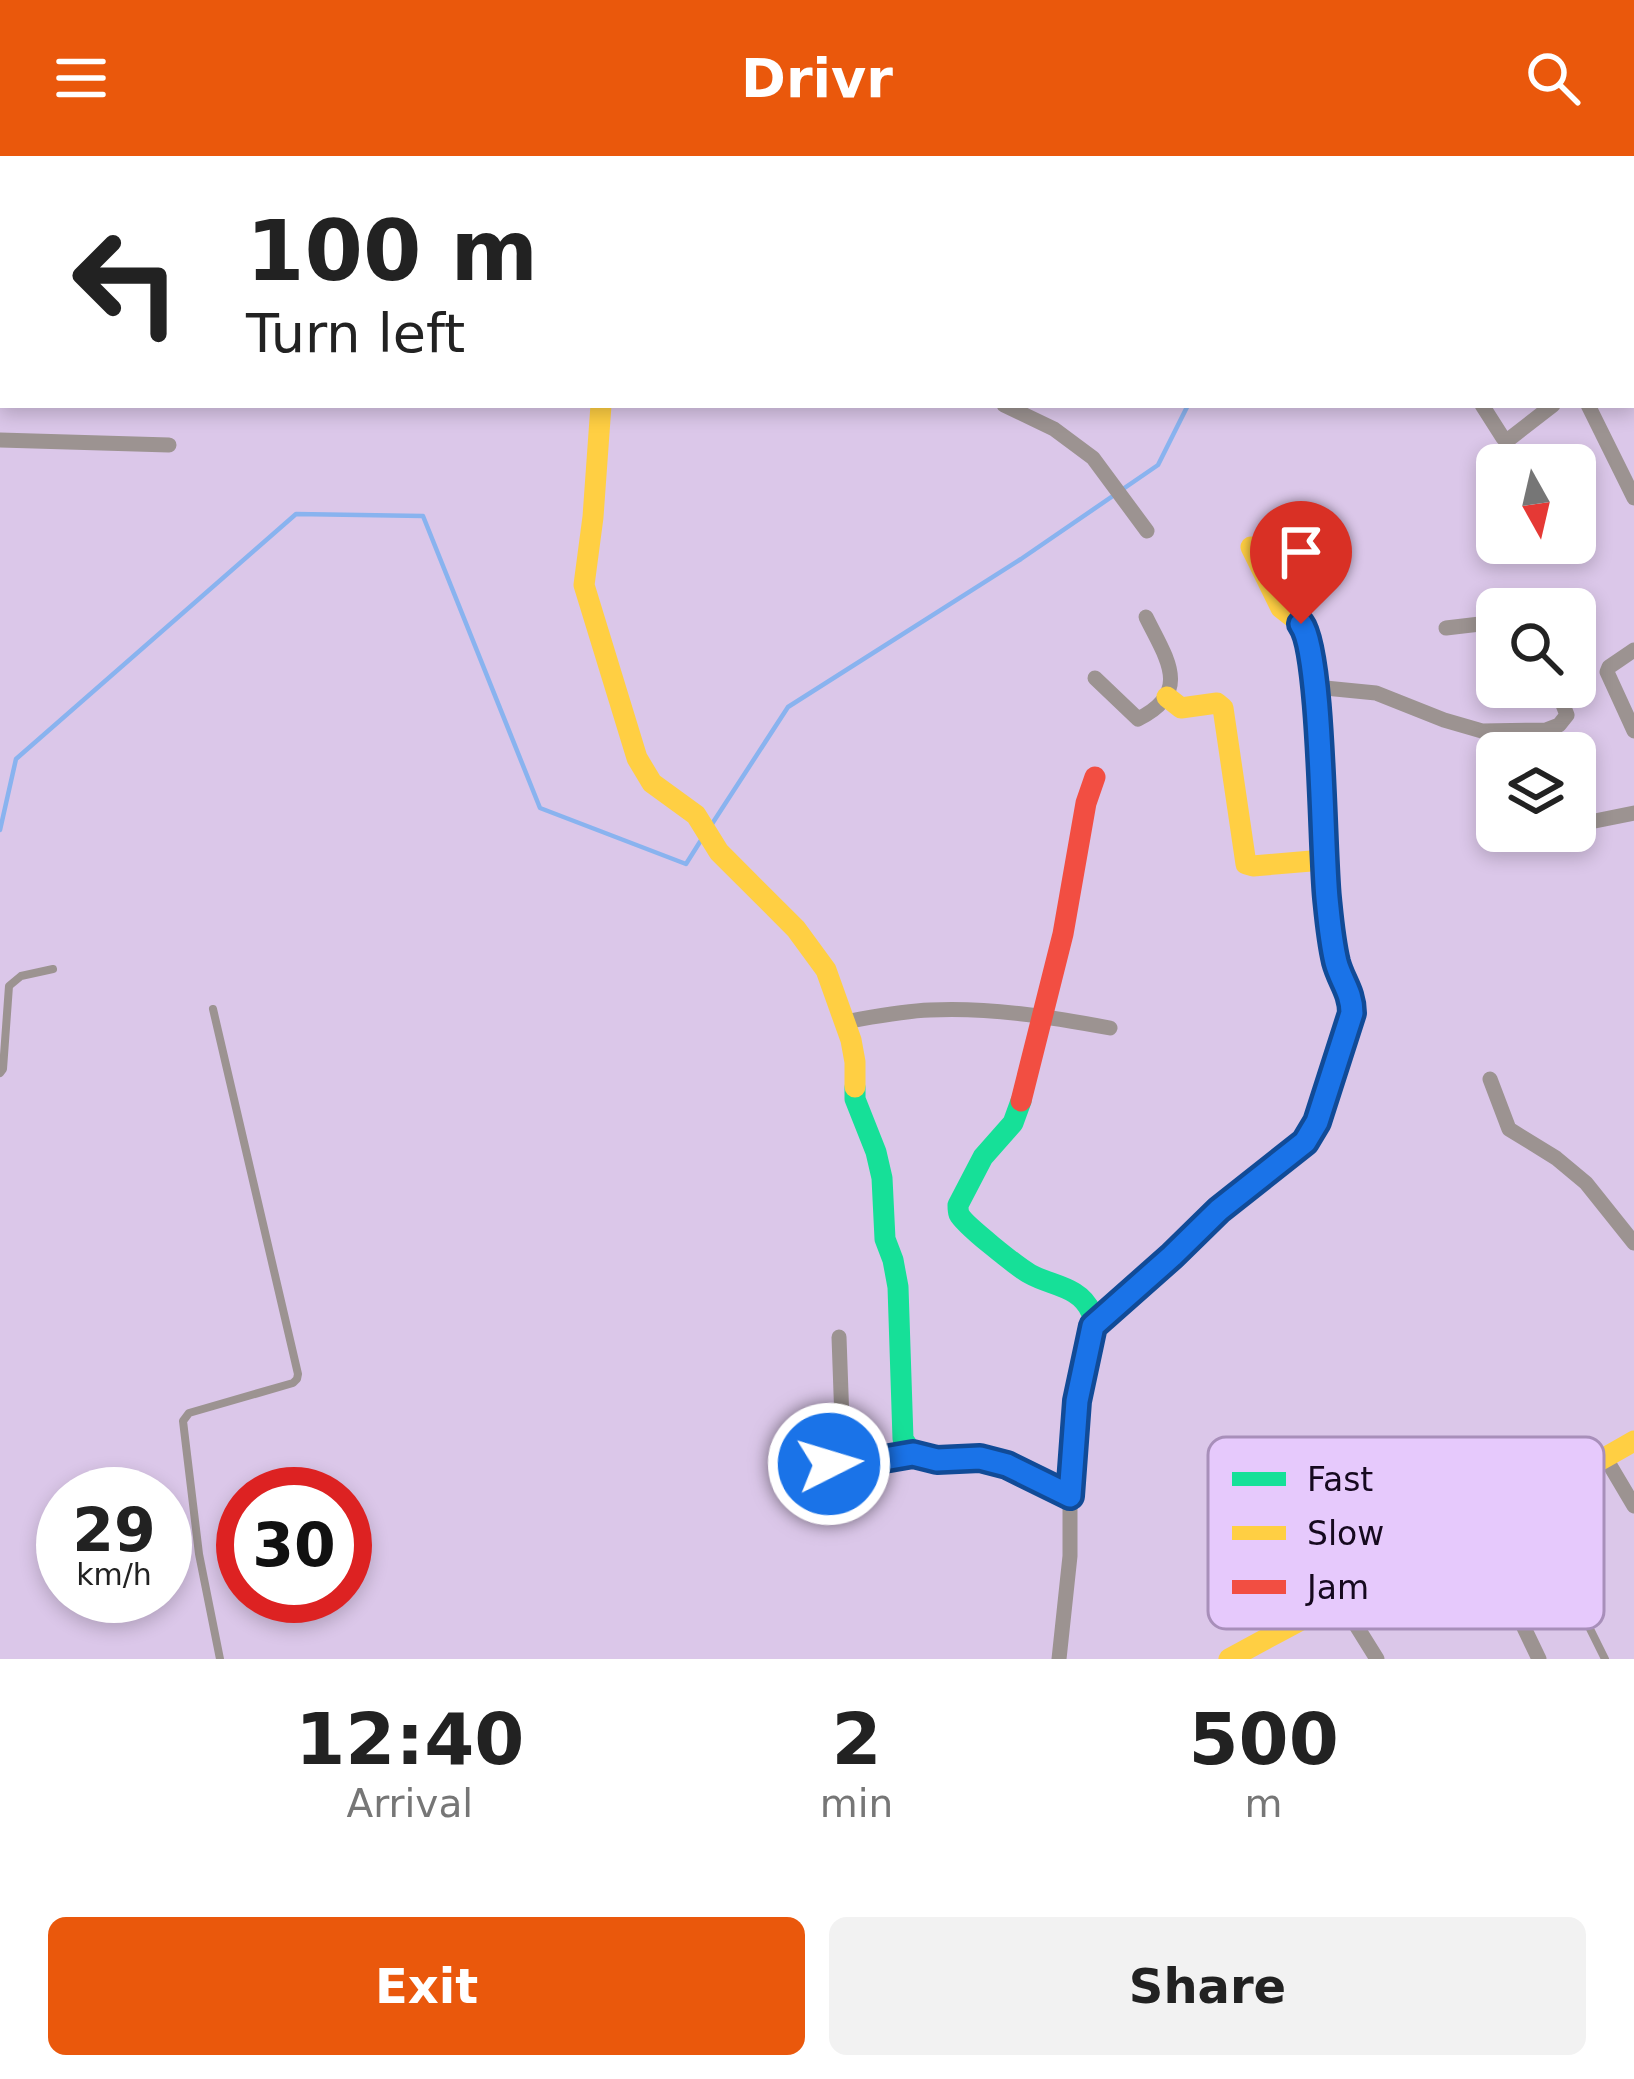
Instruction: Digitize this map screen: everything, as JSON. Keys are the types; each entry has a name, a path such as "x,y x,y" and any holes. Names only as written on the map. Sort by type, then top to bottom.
{"street":[{"path":"601,408 584,585 640,766 652,784 696,814 719,852 810,944 826,970 854,1050 855,1099 882,1178 885,1239 898,1288 903,1439 913,1454"},
{"path":"1010,408 1054,429 1094,458 1147,531"},
{"path":"1484,408 1508,440 1549,408"},
{"path":"1589,408 1634,498"},
{"path":"0,440 170,445"},
{"path":"1093,1326 1219,1210 1313,1132 1352,1013 1352,1000 1335,959 1324,860 1315,687 1306,630 1281,608 1251,547"},
{"path":"1095,678 1138,718 1167,697 1172,686 1170,668 1145,616"},
{"path":"1446,628 1476,624"},
{"path":"1634,650 1607,672 1634,731"},
{"path":"1315,687 1376,692 1469,728 1492,732 1546,730 1559,725 1567,715 1564,708"},
{"path":"1167,697 1181,708 1216,703 1223,708 1246,864 1324,860"},
{"path":"1059,1659 1070,1556 1077,1401 1093,1326 1090,1312 1078,1296 1029,1274 966,1223 958,1205 983,1157 1013,1123 1027,1086 1095,777"},
{"path":"1596,821 1634,813"},
{"path":"844,1022 927,1010 966,1010 1110,1028"},
{"path":"1490,1079 1509,1129 1586,1183 1634,1243"},
{"path":"839,1337 842,1421 829,1464 838,1467 913,1454 937,1460 992,1460 1070,1496"},
{"path":"1634,1441 1605,1456 1634,1506"},
{"path":"1229,1659 1283,1629"},
{"path":"1358,1629 1377,1659"},
{"path":"1524,1629 1538,1659"}],"lane":[{"path":"0,1073 9,986 21,976 52,969"},
{"path":"213,1009 298,1373 292,1383 189,1413 183,1421 199,1554 220,1659"},
{"path":"1590,1629 1605,1659"}],"waterway":[{"path":"710,827 788,707 1021,559 1158,465 1186,408"},
{"path":"0,830 16,759 296,514 423,516 540,808 686,864 703,837"}],"traffic: fast":[{"path":"855,1087 882,1178 885,1239 898,1287 903,1439 922,1458 992,1460 1070,1496 1091,1312 1080,1297 1015,1264 958,1211 983,1157 1013,1123 1021,1101"}],"traffic: slow":[{"path":"601,408 584,585 637,758 652,783 696,815 719,852 796,929 826,970 851,1040 855,1087"},
{"path":"1167,697 1181,708 1217,703 1223,708 1246,864 1323,860 1315,687 1307,633 1281,608 1251,547"},
{"path":"1604,1458 1634,1441"},
{"path":"1229,1659 1285,1629"}],"traffic: jam":[{"path":"1021,1101 1063,934 1086,803 1095,777"}],"route":[{"path":"829,1464 838,1467 913,1454 937,1460 980,1458 1007,1465 1070,1496 1077,1401 1093,1326 1219,1210 1313,1132 1352,1013 1352,1000 1335,959 1324,860 1315,687 1307,634 1301,624"}]}
